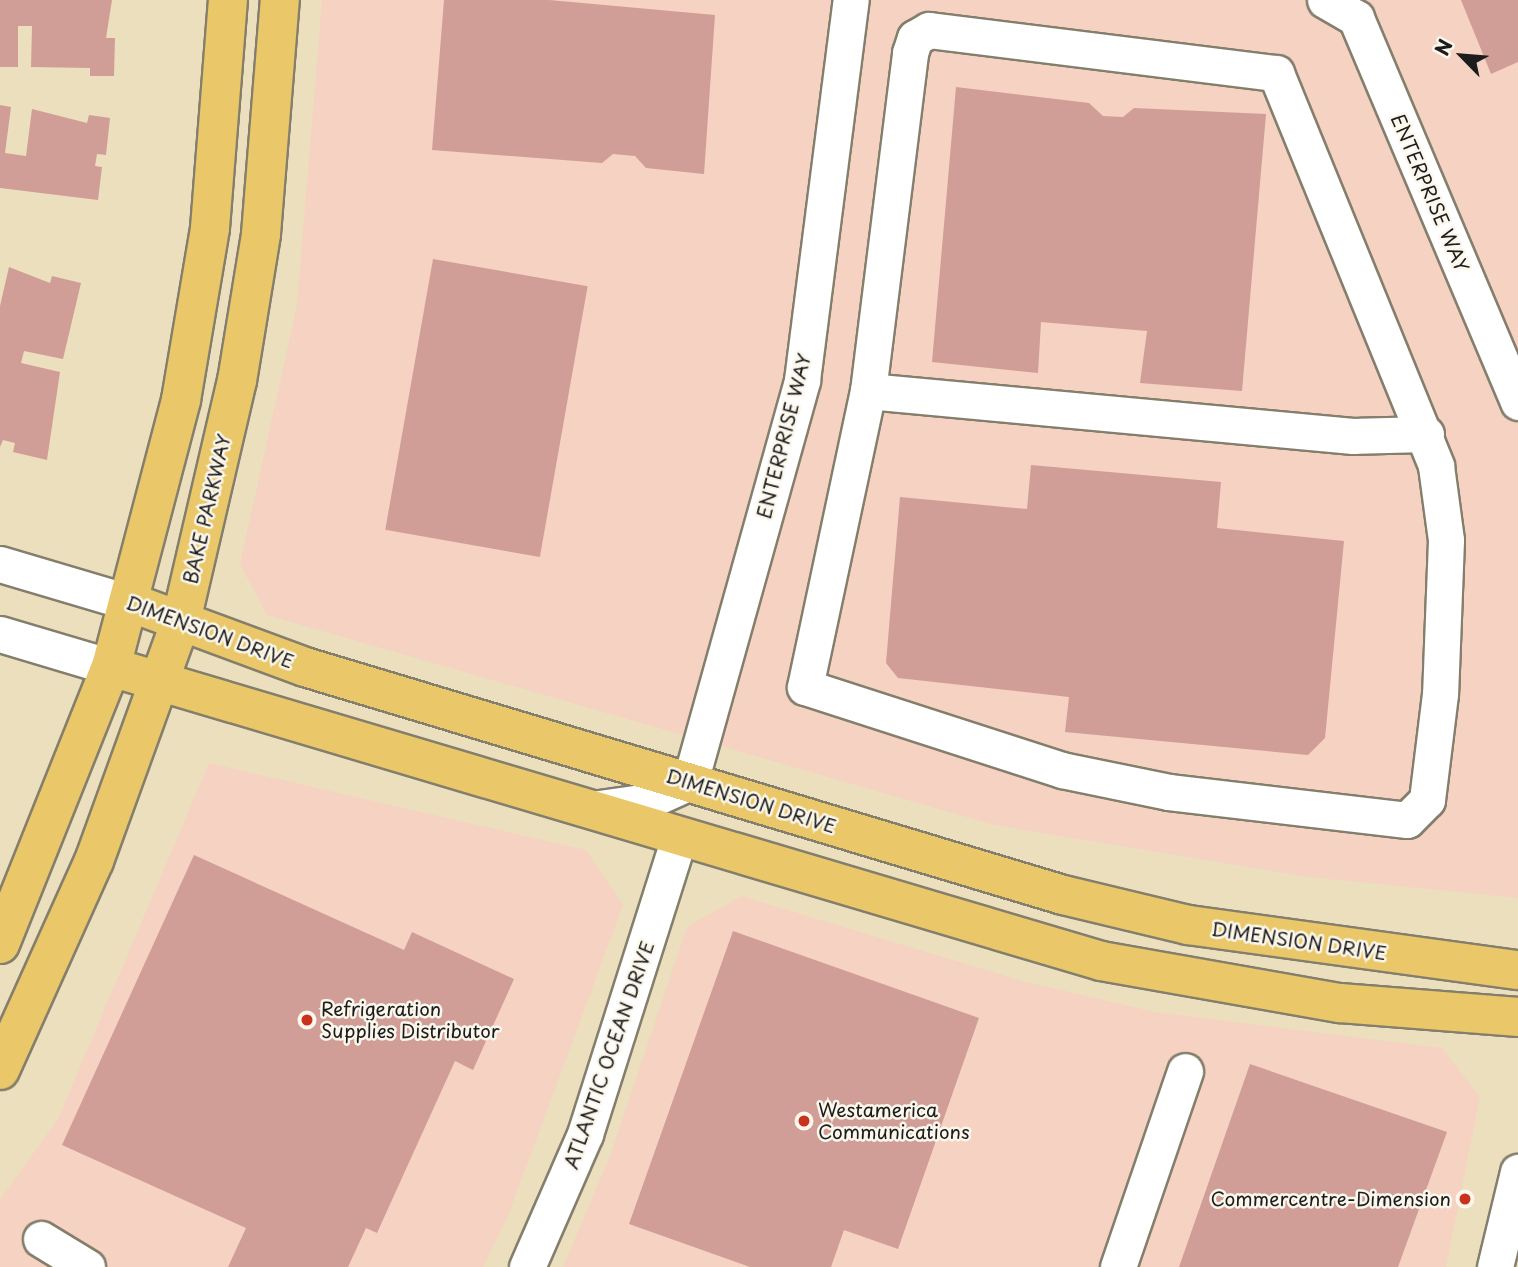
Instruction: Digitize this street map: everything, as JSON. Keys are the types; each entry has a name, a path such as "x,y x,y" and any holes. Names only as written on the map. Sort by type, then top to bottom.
{"main road":[{"path":"0,944 111,667 132,603 181,400 210,228 228,0"},
{"name":"BAKE PARKWAY","path":"0,1070 94,861 181,621 237,381 259,248 280,0"},
{"name":"DIMENSION DRIVE","path":"132,603 306,667 1063,895 1188,925 1518,970"},
{"path":"111,667 161,679 592,809 679,838 1101,961 1340,1003 1518,1017"}],"street":[{"name":"ENTERPRISE WAY","path":"690,782 802,380 850,0"},
{"name":"ENTERPRISE WAY","path":"1325,0 1356,18 1518,402"},
{"path":"929,30 1276,73 1426,434 1446,540 1441,667 1427,800 1407,820 1169,792 1062,770 813,695 802,677 868,391 910,53 915,38 929,30"},
{"path":"868,391 1353,436 1426,434"},
{"name":"DIMENSION DRIVE","path":"0,564 132,603"},
{"path":"0,634 111,667"},
{"path":"592,809 648,801 690,782"},
{"name":"ATLANTIC OCEAN DRIVE","path":"527,1267 585,1134 679,838"},
{"path":"1118,1267 1185,1071"},
{"path":"1495,1267 1518,1172"},
{"path":"41,1239 87,1267"}],"shaded area":[{"path":"322,0 1518,0 1518,898 1308,877 994,825 267,615 240,564 297,305"},
{"path":"209,763 586,850 623,905 508,1216 483,1267 0,1267 0,1200 58,1119"},
{"path":"741,896 1022,981 1155,1012 1442,1048 1480,1097 1446,1267 563,1267 610,1156 687,927"}],"building":[{"path":"0,0 112,0 106,38 115,38 114,76 90,76 90,68 31,67 32,26 18,26 18,67 0,67"},
{"path":"444,0 549,0 715,15 704,174 646,168 635,156 613,154 602,163 432,150"},
{"path":"1461,0 1518,0 1518,62 1491,74"},
{"path":"956,87 1089,103 1103,116 1123,117 1134,108 1266,114 1242,391 1140,383 1147,331 1041,322 1038,373 932,362"},
{"path":"0,105 11,107 5,153 26,156 32,109 87,123 89,115 110,118 106,155 97,154 95,166 102,167 98,200 0,188"},
{"path":"433,259 588,286 540,557 385,530"},
{"path":"9,267 50,283 52,276 81,283 63,359 24,351 21,363 60,372 47,460 13,452 15,443 3,440 0,447 0,306"},
{"path":"1031,465 1221,482 1217,528 1344,541 1325,738 1308,755 1065,732 1069,697 898,678 886,663 900,497 1027,509"},
{"name":"Refrigeration Supplies Distributor","path":"194,855 404,950 412,932 514,979 473,1070 455,1061 377,1233 366,1228 348,1267 228,1267 246,1228 62,1145"},
{"name":"Westamerica Communications","path":"733,931 979,1018 898,1249 844,1230 831,1267 750,1267 629,1224"},
{"path":"1250,1064 1447,1132 1398,1267 1179,1267"}],"place":[{"name":"Refrigeration Supplies Distributor","path":"307,1020"},
{"name":"Westamerica Communications","path":"804,1121"},
{"name":"Commercentre-Dimension","path":"1465,1199"}]}
